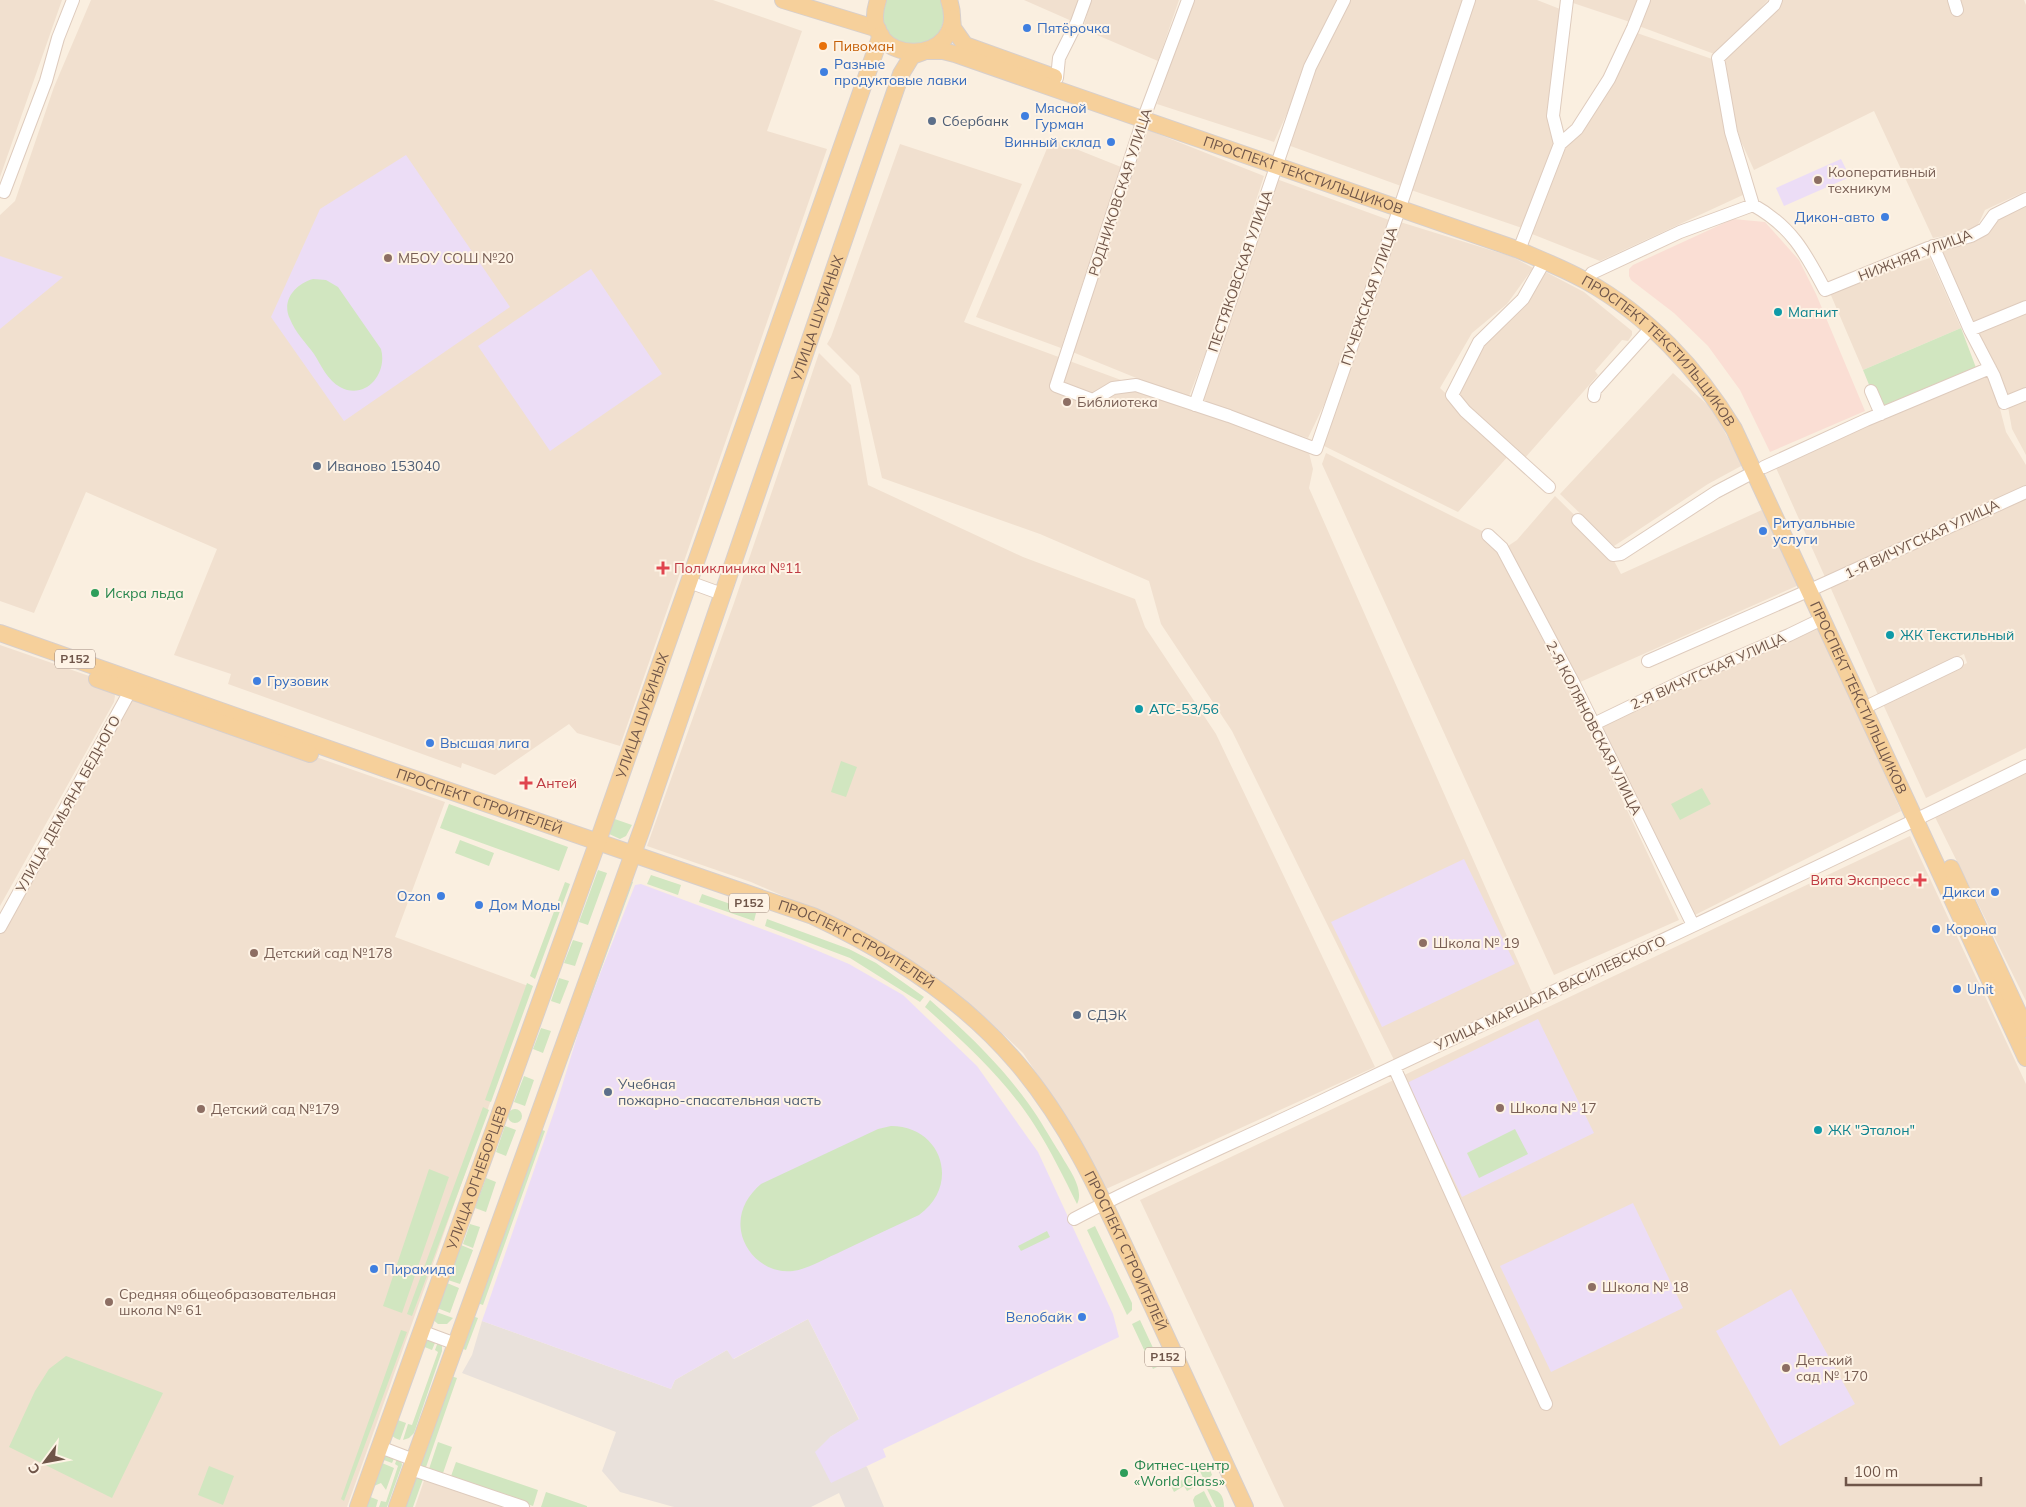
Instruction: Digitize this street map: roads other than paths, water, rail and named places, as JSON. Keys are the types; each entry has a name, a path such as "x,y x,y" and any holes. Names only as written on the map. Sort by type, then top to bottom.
{"main road":[{"path":"783,0 880,32"},
{"path":"878,0 875,16 880,32"},
{"name":"ПРОСПЕКТ ТЕКСТИЛЬЩИКОВ","path":"949,0 953,28 965,45 1057,78 1145,115"},
{"name":"УЛИЦА ШУБИНЫХ","path":"631,857 902,74 912,56 939,43 946,35 952,18"},
{"name":"ПРОСПЕКТ ТЕКСТИЛЬЩИКОВ","path":"880,32 890,44 903,51 949,52 1145,115 1521,246 1548,251 1590,277 1625,294 1655,317 1696,360 1730,402 1814,589 1872,704 2026,1058"},
{"name":"УЛИЦА ШУБИНЫХ","path":"596,845 880,32"},
{"name":"ПРОСПЕКТ ТЕКСТИЛЬЩИКОВ","path":"1521,246 1544,262 1590,277 1651,328 1688,365 1715,397 1759,469"},
{"name":"ПРОСПЕКТ ТЕКСТИЛЬЩИКОВ","path":"1814,589 1822,618 2026,1030"},
{"name":"ПРОСПЕКТ СТРОИТЕЛЕЙ","path":"0,633 134,686"},
{"name":"ПРОСПЕКТ СТРОИТЕЛЕЙ","path":"0,644 134,686 631,857 811,926 865,951 913,982 954,1014 1010,1070 1035,1103 1099,1205 1245,1507"},
{"name":"УЛИЦА ОГНЕБОРЦЕВ","path":"358,1507 596,845"},
{"path":"397,1507 631,857"},
{"name":"ПРОСПЕКТ СТРОИТЕЛЕЙ","path":"1099,1205 1234,1507"}],"street":[{"path":"4,192 46,81 58,38 73,0"},
{"path":"1057,78 1059,58 1077,22 1085,0"},
{"name":"РОДНИКОВСКАЯ УЛИЦА","path":"1188,0 1145,115 1056,386 1093,400 1113,388 1136,385 1195,405"},
{"name":"ПЕСТЯКОВСКАЯ УЛИЦА","path":"1195,405 1310,67 1344,0"},
{"name":"ПУЧЕЖСКАЯ УЛИЦА","path":"1195,405 1316,449 1469,0"},
{"path":"1560,144 1553,116 1567,0"},
{"path":"1521,246 1560,144 1577,129 1609,79 1644,0"},
{"path":"1590,277 1680,232 1753,205 1731,132 1718,58 1774,5 1776,0"},
{"name":"НИЖНЯЯ УЛИЦА","path":"1753,205 1771,215 1786,228 1808,258 1825,290 1933,246 1971,236 1984,229 1994,215 2026,200"},
{"path":"1933,246 1970,330 1990,368 2004,403 2026,394"},
{"path":"1544,262 1523,299 1479,342 1452,395 1465,411 1549,488"},
{"path":"1970,330 2026,307"},
{"path":"1594,396 1594,390 1651,328"},
{"path":"1578,520 1613,555 1622,554 1716,492 1759,469 1881,414 1990,368"},
{"path":"1871,391 1881,414"},
{"name":"1-Я ВИЧУГСКАЯ УЛИЦА","path":"1648,661 1814,589 2026,492"},
{"name":"2-Я КОЛЯНОВСКАЯ УЛИЦА","path":"1488,535 1502,548 1594,724 1693,926"},
{"path":"689,582 722,594"},
{"name":"2-Я ВИЧУГСКАЯ УЛИЦА","path":"1594,724 1689,678 1789,635 1822,618"},
{"path":"1872,704 1957,663"},
{"name":"УЛИЦА ДЕМЬЯНА БЕДНОГО","path":"0,927 134,686"},
{"name":"УЛИЦА МАРШАЛА ВАСИЛЕВСКОГО","path":"1074,1218 1693,926 2026,766"},
{"path":"1394,1067 1546,1404"},
{"path":"422,1331 456,1344"},
{"path":"380,1447 412,1465 523,1507"}],"place":[{"name":"Пятёрочка","path":"1027,28"},
{"name":"Пивоман","path":"823,46"},
{"name":"Разные продуктовые лавки","path":"824,72"},
{"name":"Мясной Гурман","path":"1025,116"},
{"name":"Сбербанк","path":"932,121"},
{"name":"Винный склад","path":"1111,142"},
{"name":"Кооперативный техникум","path":"1818,180"},
{"name":"Дикон-авто","path":"1885,217"},
{"name":"МБОУ СОШ №20","path":"388,258"},
{"name":"Магнит","path":"1778,312"},
{"name":"Библиотека","path":"1067,402"},
{"name":"Иваново 153040","path":"317,466"},
{"name":"Ритуальные услуги","path":"1763,531"},
{"name":"Поликлиника №11","path":"663,568"},
{"name":"Искра льда","path":"95,593"},
{"name":"ЖК Текстильный","path":"1890,635"},
{"name":"Грузовик","path":"257,681"},
{"name":"АТС-53/56","path":"1139,709"},
{"name":"Высшая лига","path":"430,743"},
{"name":"Антей","path":"526,783"},
{"name":"Вита Экспресс","path":"1920,880"},
{"name":"Дикси","path":"1995,892"},
{"name":"Ozon","path":"441,896"},
{"name":"Дом Моды","path":"479,905"},
{"name":"Корона","path":"1936,929"},
{"name":"Школа № 19","path":"1423,943"},
{"name":"Детский сад №178","path":"254,953"},
{"name":"Unit","path":"1957,989"},
{"name":"СДЭК","path":"1077,1015"},
{"name":"Учебная пожарно-спасательная часть","path":"608,1092"},
{"name":"Школа № 17","path":"1500,1108"},
{"name":"Детский сад №179","path":"201,1109"},
{"name":"ЖК \"Эталон\"","path":"1818,1130"},
{"name":"Пирамида","path":"374,1269"},
{"name":"Школа № 18","path":"1592,1287"},
{"name":"Средняя общеобразовательная школа № 61","path":"109,1302"},
{"name":"Велобайк","path":"1082,1317"},
{"name":"Детский сад № 170","path":"1786,1368"},
{"name":"Фитнес-центр «World Class»","path":"1124,1473"}]}
